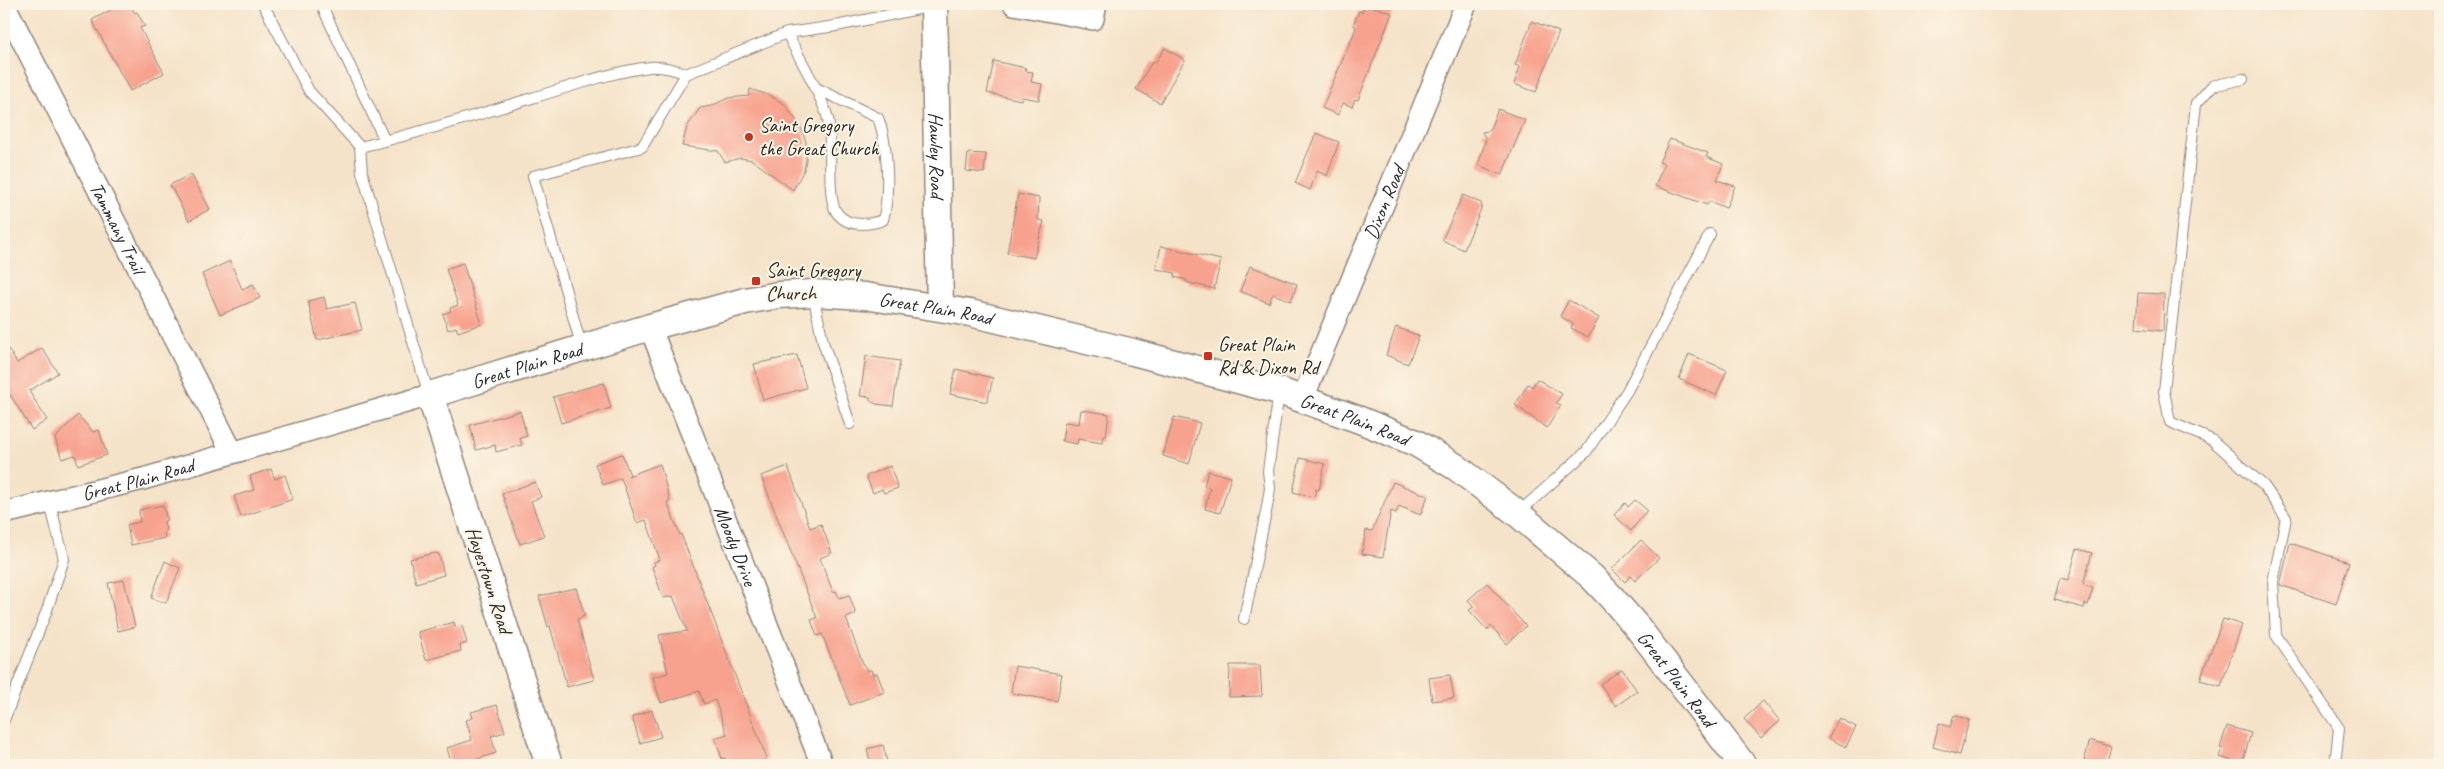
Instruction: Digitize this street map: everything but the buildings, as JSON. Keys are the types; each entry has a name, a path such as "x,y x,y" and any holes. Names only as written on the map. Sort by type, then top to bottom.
{"street":[{"name":"Tammany Trail","path":"4,4 232,452"},
{"path":"1014,4 1092,19 1096,4"},
{"name":"Dixon Road","path":"1291,395 1466,4"},
{"name":"Hawley Road","path":"934,5 940,307"},
{"name":"Great Plain Road","path":"4,513 50,504 430,396 582,350 650,327 746,301 779,295 813,293 865,296 940,307 1124,350 1291,395 1416,443 1456,466 1517,513 1578,564 1612,598 1638,628 1743,765"},
{"name":"Moody Drive","path":"650,327 822,765"},
{"name":"Hayestown Road","path":"430,396 549,765"}],"lane":[{"path":"263,4 309,91 360,147 362,172 430,396"},
{"path":"321,4 385,141"},
{"path":"582,350 533,176 642,147 686,74 787,33 836,26 934,5"},
{"path":"787,33 828,118 832,160 831,197 837,213 852,223 866,226 883,220 887,205 882,127 878,118 814,87"},
{"path":"360,147 630,71 651,67 670,67 686,74"},
{"path":"2243,79 2212,86 2196,104 2164,391 2170,422 2212,440 2264,486 2286,518 2273,582 2276,635 2339,728 2335,765"},
{"path":"1517,513 1586,452 1627,391 1710,234"},
{"path":"813,293 823,342 850,424"},
{"path":"1244,619 1268,507 1270,488 1268,471 1291,395"},
{"path":"4,720 47,610 64,559 50,504"}],"place":[{"name":"Saint Gregory the Great Church","path":"749,137"},
{"name":"Saint Gregory Church","path":"756,281"},
{"name":"Great Plain Rd & Dixon Rd","path":"1208,356"}]}
